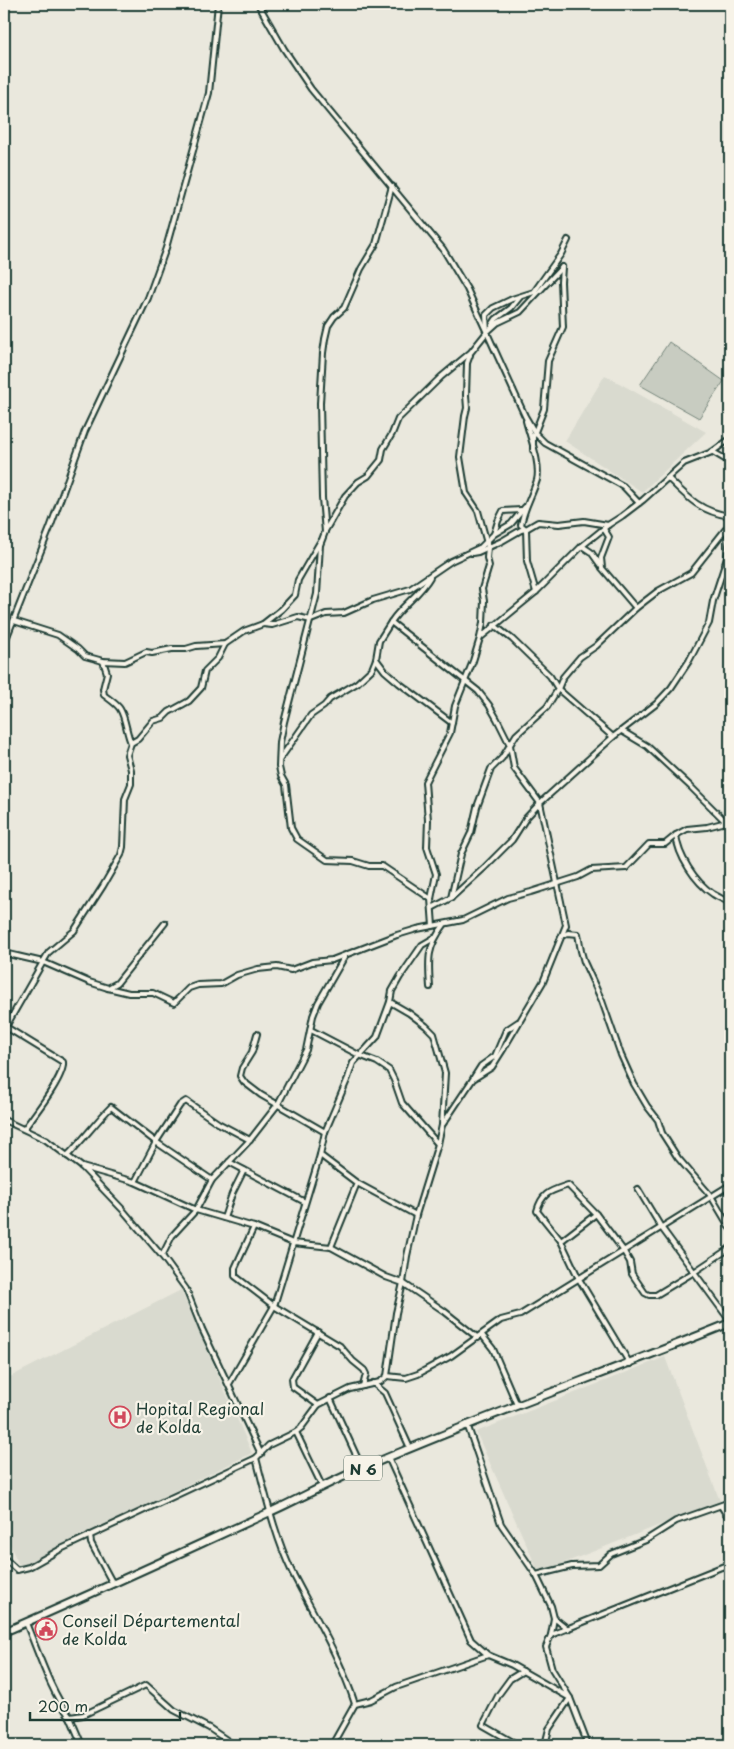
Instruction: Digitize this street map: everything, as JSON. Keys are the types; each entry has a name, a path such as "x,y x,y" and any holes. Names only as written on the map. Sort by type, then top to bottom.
{"main road":[{"name":"N 6","path":"4,1632 113,1584 362,1468 467,1424 630,1364 730,1322"}],"street":[{"path":"4,644 50,528 85,431 148,298 166,248 209,93 218,4"},
{"path":"258,4 284,49 311,89 443,249 467,289 488,331 525,416 535,433 546,444 623,486 639,503"},
{"path":"392,186 376,244 361,268 344,308 328,326 325,339 320,403 322,498 325,532 320,545 317,594 284,722 279,760 281,776 286,785 291,828 297,839 327,860 353,861 369,866 382,866 431,899"},
{"path":"488,331 486,315 493,308 534,292 561,254 568,240"},
{"path":"488,331 497,323 520,312 562,268 563,327 548,361 544,409 533,438 534,450"},
{"path":"434,926 431,899 436,874 427,847 428,820 425,782 450,733 455,706 480,638 484,601 482,589 489,566 487,558 488,540 478,511 466,493 460,457 467,408 467,363 472,352 496,319 511,308 520,297"},
{"path":"24,1129 51,1091 63,1067 63,1062 5,1029 49,952 74,931 121,855 125,799 131,784 131,770 127,755 131,744 138,740 153,721 163,718 169,712 190,701 201,688 205,671 218,658 225,644 244,631 263,624 282,609 295,595 298,580 345,496 358,482 368,476 381,460 383,449 392,434 398,418 441,377 472,352"},
{"path":"525,416 538,464 537,478 524,508 521,525 526,529 527,561 536,592"},
{"path":"480,638 536,592 582,546 639,503 684,462 712,452 730,439"},
{"path":"712,452 730,462"},
{"path":"668,478 687,496 708,511 730,516"},
{"path":"263,624 272,625 298,618 311,620 326,614 344,613 373,600 403,592 451,561 480,547 494,534 511,524 524,508"},
{"path":"494,534 503,511 524,508"},
{"path":"451,898 461,854 471,833 477,807 491,769 502,758 516,735 547,707 558,689 562,677 580,657 596,646 636,608 658,591 691,574 730,521"},
{"path":"467,553 478,552 538,522 559,524 584,522 608,525"},
{"path":"602,568 600,558 609,537 604,529"},
{"path":"432,908 451,898 512,840 526,818 540,803 613,737 656,704 671,688 710,623 713,601 727,558 730,539"},
{"path":"582,546 591,552 636,608"},
{"path":"279,760 311,715 330,699 357,683 372,669 379,641 391,622 423,589 432,574"},
{"path":"14,621 58,635 85,656 103,661 125,662 146,652 152,653 196,646 225,644"},
{"path":"391,622 478,691 489,705 510,745 514,768 540,803 566,925 564,935 543,982 492,1067 473,1079"},
{"path":"494,625 512,639 550,676 558,689 613,737"},
{"path":"376,659 385,671 452,723"},
{"path":"103,661 107,673 103,689 104,695 119,707 126,734 131,744"},
{"path":"622,731 653,751 729,823"},
{"path":"4,953 43,962 108,988 129,993 153,993 174,1003 189,988 198,985 221,984 237,975 258,969 277,968 291,970 312,962 332,960 397,935 462,920 508,898 578,877 591,870 626,868 649,844 665,844 676,835 687,830 729,823"},
{"path":"676,835 680,854 692,872 712,893 730,903"},
{"path":"108,988 117,984 165,923"},
{"path":"229,1384 274,1306 320,1155 325,1132 353,1063 377,1037 390,1002 392,991 422,945 434,938 444,925"},
{"path":"564,935 568,933 578,934 580,951 584,962 602,1001 634,1084 658,1120 662,1133 678,1158 711,1196 730,1228"},
{"path":"430,987 428,962 434,938"},
{"path":"162,1256 172,1236 196,1210 212,1180 250,1140 278,1104 306,1050 312,1016 345,956"},
{"path":"4,1558 17,1570 29,1567 90,1535 256,1458 270,1445 296,1432 318,1405 350,1389 380,1382 387,1376 396,1313 404,1283 407,1256 416,1215 442,1126 444,1073 434,1034 409,1013 390,1002"},
{"path":"442,1126 481,1066 495,1056 506,1030 519,1021"},
{"path":"311,1030 359,1056 377,1062 389,1070 402,1103 438,1144"},
{"path":"257,1034 252,1052 242,1068 240,1076 244,1082 261,1095 325,1132"},
{"path":"135,1182 156,1142 180,1105 186,1101 218,1123 250,1140"},
{"path":"67,1156 82,1142 96,1122 112,1108 156,1142 212,1180"},
{"path":"4,1120 46,1140 82,1167 122,1209 162,1256 186,1289 202,1329 261,1454"},
{"path":"320,1155 356,1182 416,1215"},
{"path":"229,1162 305,1202"},
{"path":"82,1167 135,1182 196,1210 254,1227 293,1242 331,1247 386,1277 404,1283 480,1336 493,1349 517,1405"},
{"path":"224,1218 232,1194 244,1170"},
{"path":"331,1247 356,1182"},
{"path":"630,1364 580,1279 561,1241 537,1211 539,1203 546,1193 568,1185 596,1214 623,1250 630,1262 632,1274 645,1293 649,1295 656,1294 694,1272 730,1248"},
{"path":"387,1376 406,1378 418,1374 451,1356 500,1320 520,1315 730,1185"},
{"path":"638,1190 661,1227 730,1322"},
{"path":"561,1241 596,1214"},
{"path":"254,1227 235,1268 235,1276 274,1306 340,1346 364,1370 366,1374 363,1386"},
{"path":"318,1332 292,1379 293,1386 318,1405"},
{"path":"373,1383 385,1393 410,1448"},
{"path":"330,1398 362,1468"},
{"path":"467,1424 501,1524 536,1575 551,1606 554,1618 552,1635 546,1647 552,1669 570,1698 588,1745"},
{"path":"296,1432 322,1486"},
{"path":"388,1457 471,1640 488,1655 512,1665 570,1698"},
{"path":"256,1458 270,1512 291,1570 322,1627 355,1704"},
{"path":"536,1575 572,1566 599,1565 611,1554 646,1540 676,1521 730,1502"},
{"path":"721,1506 730,1520"},
{"path":"90,1535 91,1543 113,1584"},
{"path":"552,1635 711,1570 724,1566 730,1570"},
{"path":"554,1618 568,1629"},
{"path":"26,1623 44,1667 82,1745"},
{"path":"332,1745 355,1704 371,1700 396,1687 488,1655"},
{"path":"518,1745 483,1725 499,1694 510,1679 523,1671"},
{"path":"70,1717 83,1715 146,1685 174,1710 210,1728 234,1745"},
{"path":"545,1745 549,1729 570,1698"}],"shaded area":[{"path":"669,342 724,381 699,418 640,385"},
{"path":"605,375 706,432 642,492 565,441"},
{"name":"Hopital Regional de Kolda","path":"181,1290 252,1453 20,1567 4,1532 4,1380"},
{"path":"665,1357 720,1501 539,1573 476,1432"}],"place":[{"name":"Hopital Regional de Kolda","path":"120,1417"},
{"name":"Conseil Départemental de Kolda","path":"46,1629"}]}
